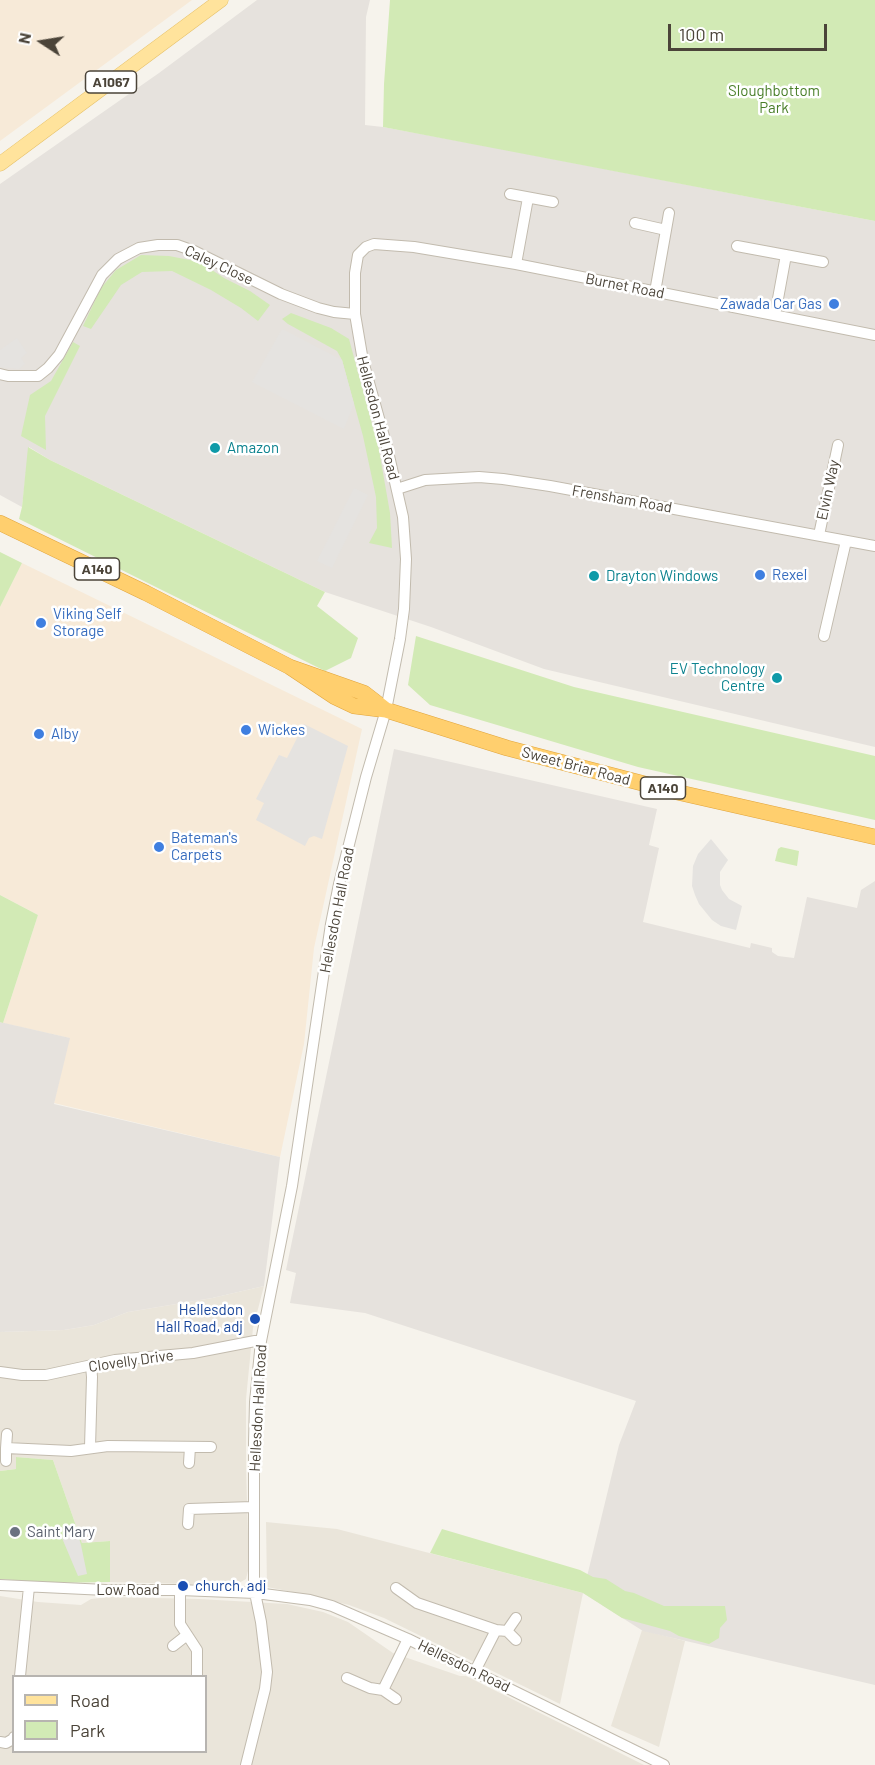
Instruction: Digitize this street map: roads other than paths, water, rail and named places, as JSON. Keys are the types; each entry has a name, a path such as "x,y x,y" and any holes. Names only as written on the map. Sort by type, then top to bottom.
{"highway":[{"name":"Sweet Briar Road","path":"0,524 146,593 290,667 334,697 354,706 386,710 507,748 672,791 875,837"}],"main road":[{"name":"A1067","path":"0,164 221,0"}],"street":[{"path":"510,194 553,202"},
{"path":"516,264 528,198"},
{"path":"655,292 669,213"},
{"path":"635,223 666,230"},
{"name":"Burnet Road","path":"374,244 414,247 516,264 875,335"},
{"name":"Hellesdon Hall Road","path":"246,1765 267,1672 256,1593 253,1507 255,1401 261,1341 292,1186 331,924 366,777 386,710 400,639 406,586 405,538 397,489 363,362 355,314 355,273 358,255 366,247 374,244"},
{"name":"Caley Close","path":"0,374 38,376 48,368 59,355 102,275 118,259 139,248 177,245 194,251 281,294 334,312 355,314"},
{"path":"737,246 823,262"},
{"path":"775,315 786,255"},
{"name":"Elvin Way","path":"819,535 838,445"},
{"name":"Frensham Road","path":"397,489 425,480 479,477 503,479 875,546"},
{"path":"824,636 831,584 846,541"},
{"name":"Clovelly Drive","path":"0,1372 46,1375 115,1360 193,1353 261,1341"},
{"path":"90,1447 91,1366"},
{"path":"6,1461 7,1434"},
{"path":"6,1448 71,1451 108,1446 211,1447"},
{"path":"189,1463 190,1447"},
{"path":"188,1524 189,1509 253,1507"},
{"name":"Low Road","path":"0,1585 256,1593"},
{"path":"20,1675 29,1587"},
{"path":"396,1588 417,1603 501,1631 516,1640"},
{"path":"180,1590 178,1605 180,1624 196,1650 197,1675"},
{"name":"Hellesdon Road","path":"256,1593 310,1600 375,1623 664,1765"},
{"path":"401,1607 407,1596"},
{"path":"475,1671 501,1631 516,1618"},
{"path":"172,1646 186,1635"},
{"path":"383,1689 408,1639"},
{"path":"347,1678 370,1688 383,1689 396,1699"}],"place":[{"name":"Zawada Car Gas","path":"834,304"},
{"name":"Amazon","path":"215,448"},
{"name":"Rexel","path":"760,575"},
{"name":"Drayton Windows","path":"594,576"},
{"name":"Viking Self Storage","path":"41,623"},
{"name":"EV Technology Centre","path":"777,678"},
{"name":"Wickes","path":"246,730"},
{"name":"Alby","path":"39,734"},
{"name":"Bateman's Carpets","path":"159,847"},
{"name":"Hellesdon Hall Road, adj","path":"255,1319"},
{"name":"Saint Mary","path":"15,1532"},
{"name":"church, adj","path":"183,1586"}],"park label":[{"name":"Sloughbottom Park","path":"774,100"}]}
